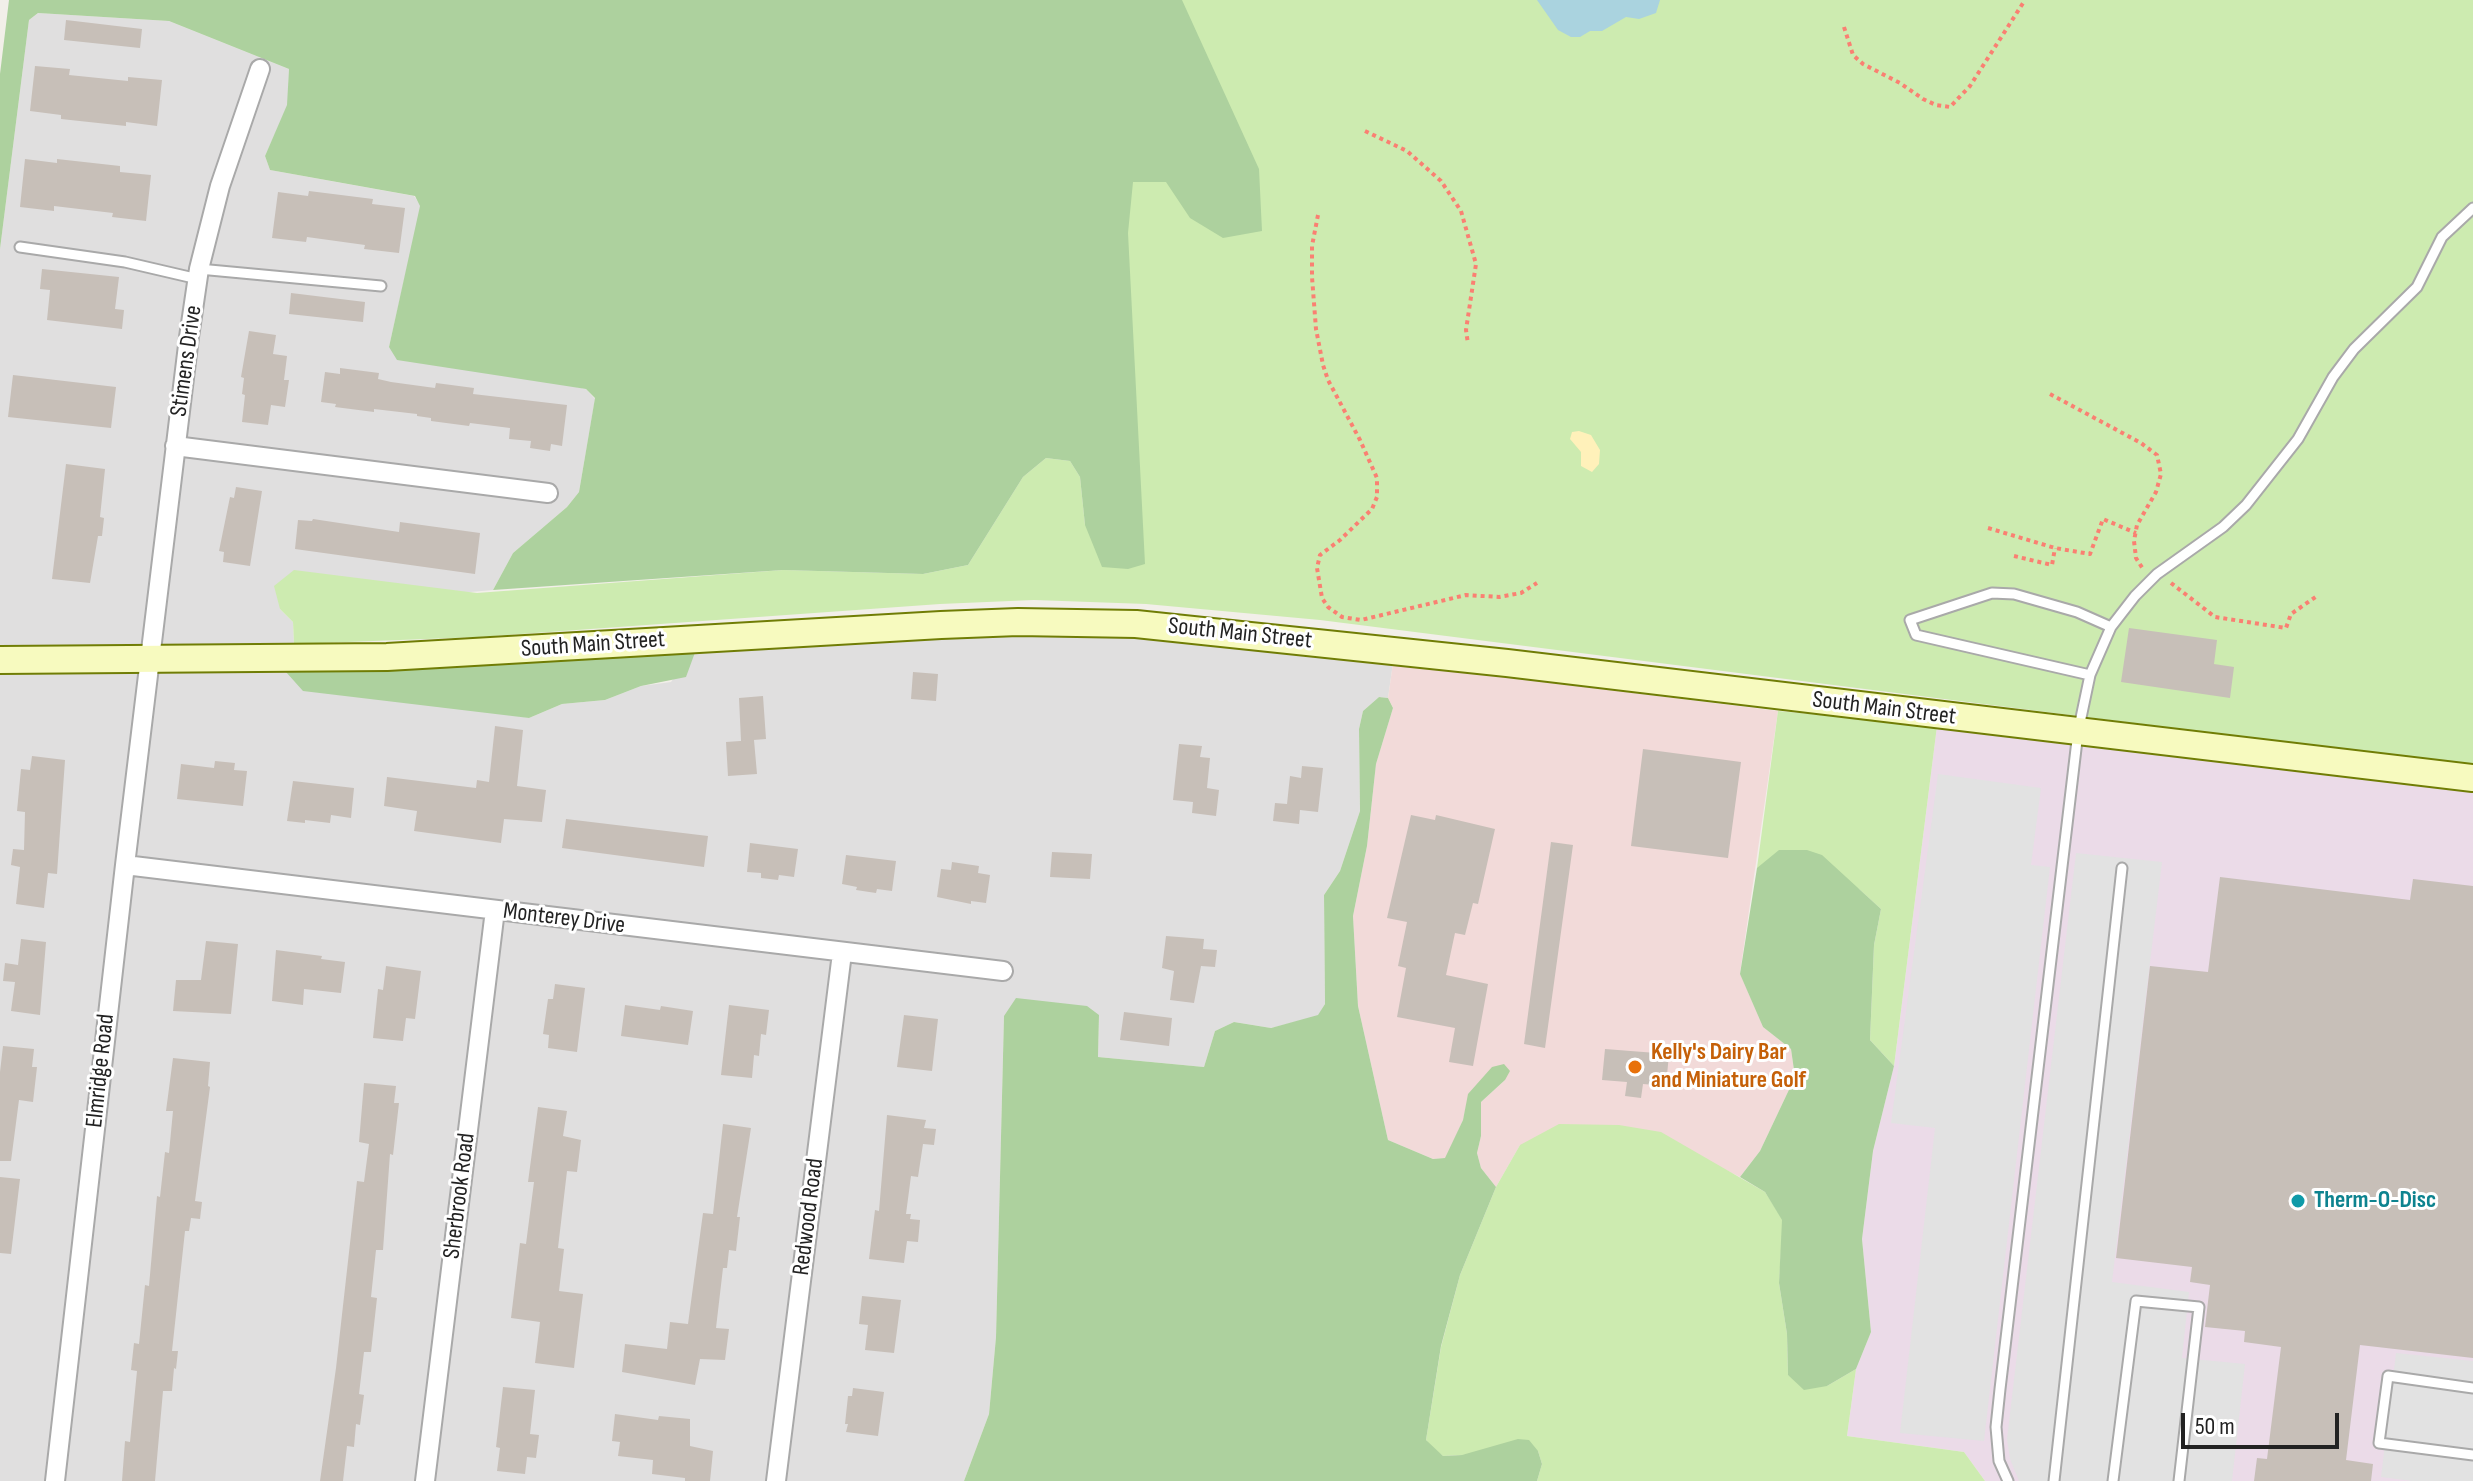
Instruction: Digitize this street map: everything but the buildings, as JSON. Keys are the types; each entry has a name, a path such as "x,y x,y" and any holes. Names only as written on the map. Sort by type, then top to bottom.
{"street":[{"name":"Stimens Drive","path":"150,661 199,274 220,186 260,69"},
{"path":"175,446 548,493"},
{"name":"South Main Street","path":"0,660 150,661 427,656 972,623 1136,624 1463,658 2473,778"},
{"name":"Elmridge Road","path":"55,1481 150,661"},
{"name":"Monterey Drive","path":"125,865 1003,971"},
{"name":"Sherbrook Road","path":"425,1481 495,910"},
{"name":"Redwood Road","path":"776,1481 842,953"}],"lane":[{"path":"2008,1481 1999,1461 1996,1427 2078,732 2090,675 2111,627 2157,574 2223,527 2246,505 2298,439 2333,377 2354,349 2417,287 2442,237 2473,208"},
{"path":"20,247 199,274 381,286"},
{"path":"2090,675 1916,635 1910,620 1992,593 2014,594 2077,612 2111,627"},
{"path":"2054,1481 2122,868"},
{"path":"2113,1481 2136,1301 2199,1307 2179,1481"},
{"path":"2473,1388 2388,1376 2379,1443 2473,1455"}],"path":[{"path":"1844,27 1853,55 1863,64 1936,105 1950,107 1970,86 2025,0"},
{"path":"1365,131 1407,151 1441,181 1461,211 1476,264 1466,330 1468,344"},
{"path":"1318,215 1312,246 1312,277 1316,329 1323,365 1377,478 1377,497 1372,509 1320,555 1317,568 1322,598 1342,617 1361,620 1466,595 1499,597 1521,593 1537,583"},
{"path":"2050,394 2141,443 2157,455 2161,474 2156,492 2137,525 2136,533 2136,558 2147,575"},
{"path":"1988,528 2055,548 2090,554 2103,519 2136,533"},
{"path":"2014,556 2052,565 2055,548"},
{"path":"2162,576 2215,617 2286,628 2291,614 2317,596"}],"shaded area":[{"path":"38,13 169,21 289,69 288,105 265,156 270,170 414,196 421,206 389,347 586,389 595,399 579,492 567,507 513,553 493,590 280,609 293,622 294,644 286,672 529,718 562,704 605,700 641,686 671,682 697,647 1051,628 1393,663 1388,698 1379,697 1363,711 1359,729 1360,811 1340,871 1324,895 1325,1004 1318,1016 1271,1028 1234,1022 1215,1031 1204,1067 1098,1057 1099,1016 1004,1016 996,1337 989,1414 964,1481 0,1481 0,249 29,20"},
{"path":"1393,663 1778,711 1740,973 1763,1027 1791,1049 1795,1077 1760,1151 1740,1177 1709,1162 1520,1145 1496,1187 1481,1168 1477,1153 1481,1136 1481,1102 1505,1080 1469,1094 1463,1120 1446,1158 1433,1159 1388,1140 1358,1006 1353,916 1367,846 1376,764 1393,708 1388,698"},
{"path":"1937,726 2473,790 2473,1481 1985,1481 1964,1452 1847,1436 1856,1369 1871,1332 1862,1239 1873,1151 1894,1066"},
{"path":"1938,774 2041,788 2031,865 2050,867 1984,1441 1900,1433 1935,1128 1891,1123"},
{"path":"2076,853 2162,862 2112,1282 2189,1292 2182,1358 2245,1364 2232,1481 2019,1481 2010,1459 2007,1439"},
{"path":"2396,1353 2473,1361 2473,1481 2412,1481 2381,1477"}],"green space":[{"path":"9,0 1182,0 1259,169 1262,231 1223,238 1190,218 1166,182 1133,182 1128,233 1145,564 1128,569 1102,567 1085,525 1080,477 1070,461 1046,458 1023,477 968,565 923,574 783,570 493,590 513,553 567,507 579,492 595,398 586,389 397,360 389,347 420,206 415,196 270,170 265,156 287,105 289,69 169,21 38,13 29,20 0,249 0,74"},
{"path":"1101,0 2473,0 2473,766 1320,620 1146,604 1034,600 940,604 479,637 294,644 293,622 280,609 274,586 294,570 477,593 783,570 923,574 968,565 1023,477 1046,458 1070,461 1080,477 1085,525"},
{"path":"697,647 686,677 641,686 605,700 562,704 529,718 303,691 286,672 408,669"},
{"path":"1379,697 1388,698 1393,708 1376,764 1367,846 1353,916 1358,1006 1388,1140 1433,1159 1445,1158 1463,1120 1468,1094 1492,1067 1504,1064 1510,1071 1505,1080 1481,1102 1481,1136 1477,1153 1481,1168 1496,1187 1460,1275 1441,1346 1426,1440 1443,1456 1462,1455 1518,1439 1529,1440 1538,1451 1542,1464 1537,1481 964,1481 989,1414 996,1337 1004,1016 1016,998 1087,1006 1099,1015 1098,1057 1204,1067 1215,1031 1234,1022 1271,1028 1318,1015 1325,1004 1324,895 1340,871 1360,811 1359,729 1363,711"},
{"path":"1778,711 1937,726 1894,1066 1870,1040 1874,945 1881,909 1859,889 1757,868"},
{"path":"1779,850 1807,850 1822,855 1881,909 1874,945 1870,1040 1894,1066 1873,1151 1862,1239 1871,1332 1856,1369 1827,1386 1804,1390 1788,1375 1787,1334 1779,1283 1782,1220 1765,1192 1740,1177 1760,1151 1795,1077 1791,1049 1763,1027 1740,974 1757,868"},
{"path":"1559,1124 1619,1125 1661,1132 1765,1192 1783,1220 1779,1283 1787,1334 1788,1375 1827,1386 1856,1369 1847,1436 1964,1452 1985,1481 1537,1481 1542,1464 1538,1451 1443,1456 1431,1447 1426,1440 1441,1347 1460,1275 1496,1187 1520,1145"}],"sand":[{"path":"1572,432 1591,435 1600,450 1599,464 1592,472 1581,466 1581,452 1570,439"}],"water":[{"path":"1537,0 1660,0 1656,13 1639,19 1626,17 1602,31 1571,37 1558,30"}],"place":[{"name":"Kelly's Dairy Bar and Miniature Golf","path":"1635,1067"},
{"name":"Therm-O-Disc","path":"2298,1201"}]}
